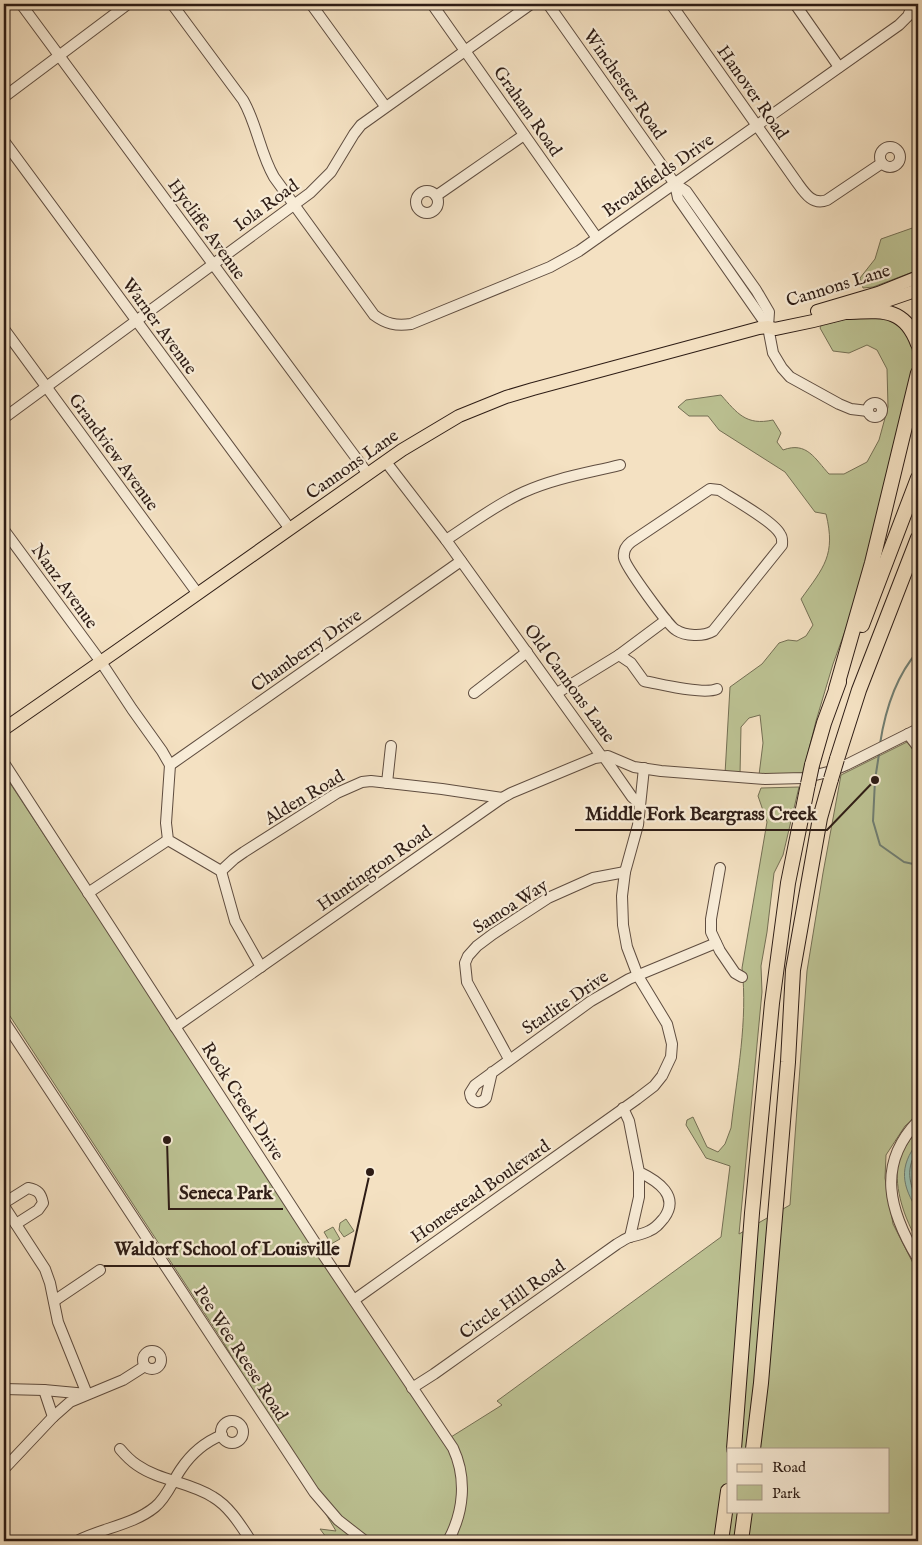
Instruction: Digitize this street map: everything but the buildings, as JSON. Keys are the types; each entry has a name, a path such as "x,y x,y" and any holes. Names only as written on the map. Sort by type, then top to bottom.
{"highway":[{"path":"844,310 881,311 897,316 907,322 915,334 918,344"},
{"path":"836,689 872,563 918,373"},
{"path":"734,1448 752,1213 772,1003 788,883 812,765 824,723 918,478"},
{"path":"753,1448 761,1383 788,1062 793,970 818,827 859,690 918,538"},
{"path":"910,560 918,543"},
{"path":"721,1541 727,1498"},
{"path":"741,1541 746,1512"}],"main road":[{"name":"Cannons Lane","path":"844,310 918,277"},
{"name":"Cannons Lane","path":"4,728 368,474 440,427 482,406 506,397 768,327 775,329 897,298 918,290"}],"street":[{"name":"Hycliffe Avenue","path":"21,4 368,474"},
{"path":"4,97 128,4"},
{"path":"172,4 250,112 270,170 294,205"},
{"path":"311,4 385,106"},
{"name":"Graham Road","path":"432,4 597,238"},
{"name":"Iola Road","path":"4,418 294,205 325,180 338,163 356,130 385,106 531,4"},
{"name":"Winchester Road","path":"548,4 675,184 678,198 712,237 739,275 768,327 773,353 782,368 790,377 845,407 868,412"},
{"name":"Hanover Road","path":"671,4 809,197 820,202 827,200 882,163"},
{"path":"794,4 839,67"},
{"name":"Broadfields Drive","path":"294,205 374,314 381,320 393,325 411,324 550,267 579,251 904,20 911,11 913,4"},
{"path":"436,196 524,134"},
{"name":"Warner Avenue","path":"4,141 290,529"},
{"name":"Grandview Avenue","path":"4,329 198,594"},
{"name":"Old Cannons Lane","path":"386,462 446,540 603,757 608,756 634,767 765,779 803,778 832,771 918,729"},
{"path":"446,540 496,507 526,491 558,480 620,465"},
{"path":"710,489 719,490 726,494 768,522 779,532 782,540 780,548 713,631 705,635 682,633 672,628 666,620 625,563 624,553 626,547 631,542 710,489"},
{"name":"Nanz Avenue","path":"4,530 101,662 170,765"},
{"name":"Chamberry Drive","path":"170,765 461,561"},
{"path":"557,694 619,655 666,620"},
{"path":"474,693 527,652"},
{"path":"619,655 631,663 644,681 698,690 712,691 717,689"},
{"path":"908,734 918,747"},
{"path":"387,783 391,746"},
{"path":"603,757 632,797 640,804"},
{"name":"Huntington Road","path":"175,1026 511,792 595,758 603,757"},
{"name":"Rock Creek Drive","path":"4,763 354,1300 453,1448 461,1470 462,1492 457,1522 448,1541"},
{"path":"170,765 166,823 168,840 221,871 235,920 261,966"},
{"path":"630,1237 639,1198 639,1172 629,1121 624,1108 645,1094 662,1076 669,1064 672,1050 667,1024 638,976 627,947 622,925 622,896 625,872 638,825 644,768"},
{"name":"Alden Road","path":"221,871 244,852 337,793 362,782 387,783 502,798"},
{"path":"88,893 168,840"},
{"path":"720,868 710,928 716,943 735,973 742,977"},
{"name":"Samoa Way","path":"509,1060 467,982 465,963 468,956 477,946 493,934 548,898 593,878 625,872"},
{"name":"Starlite Drive","path":"492,1072 602,993 716,943"},
{"name":"Pee Wee Reese Road","path":"4,1021 314,1492 338,1520 366,1541"},
{"name":"Homestead Boulevard","path":"354,1300 624,1108"},
{"path":"918,1121 898,1147 892,1164 890,1180 897,1215 918,1259"},
{"name":"Circle Hill Road","path":"412,1388 617,1244 658,1226 667,1214 670,1204 667,1192 654,1179 639,1172"},
{"path":"16,1224 38,1210 43,1203 42,1195 36,1190 28,1188 4,1204 16,1224 45,1269 63,1334 87,1394"},
{"path":"54,1301 100,1270"},
{"path":"4,1469 53,1417 70,1402 123,1380 145,1366"},
{"path":"4,1389 87,1394"},
{"path":"44,1390 53,1417"},
{"path":"77,1541 147,1513 164,1497 181,1470 197,1450 213,1439 222,1436"},
{"path":"120,1449 138,1466 206,1493 219,1501 238,1522 251,1541"}],"green space":[{"path":"918,226 918,270 873,287 863,288 860,278 875,259 881,239"},
{"path":"877,316 895,324 906,334 912,349 914,368 859,593 833,664 803,773 759,775 763,743 760,715 749,718 741,727 740,775 725,774 730,687 762,664 779,643 788,640 797,641 806,636 813,625 801,599 826,560 830,540 829,528 826,514 815,512 785,472 719,430 708,416 689,416 678,407 686,400 721,395 737,412 749,419 756,421 773,420 781,433 777,442 783,450 798,448 804,450 815,457 829,474 844,474 867,462 879,440 888,407 887,369 877,350 867,345 849,353 833,351 820,328 823,322"},
{"path":"907,742 918,756 918,1115 905,1126 886,1155 885,1178 893,1224 918,1273 918,1541 329,1541 320,1529 336,1531 222,1340 4,1007 4,774 443,1442 502,1405 497,1401 721,1237 730,1166 706,1158 686,1125 687,1120 693,1117 707,1147 718,1152 725,1144 731,1128 743,1028 742,968 767,822 758,796 761,788 799,787 783,855 774,873 761,966 762,992 739,1234 790,1205 807,971 841,775"},
{"path":"918,1130 918,1242 902,1204 897,1173 901,1155"},
{"path":"346,1219 354,1231 344,1237 339,1230 340,1223"},
{"path":"333,1227 340,1239 331,1244 324,1232"}],"water":[{"path":"918,1142 918,1211 908,1193 904,1176 907,1160"}],"waterway":[{"path":"880,744 888,707 893,694 903,671 918,651"},
{"path":"879,754 875,780 873,821 880,845 904,862 918,865"}],"place":[{"name":"Middle Fork Beargrass Creek","path":"875,780"},
{"name":"Seneca Park","path":"167,1140"},
{"name":"Waldorf School of Louisville","path":"370,1172"}]}
